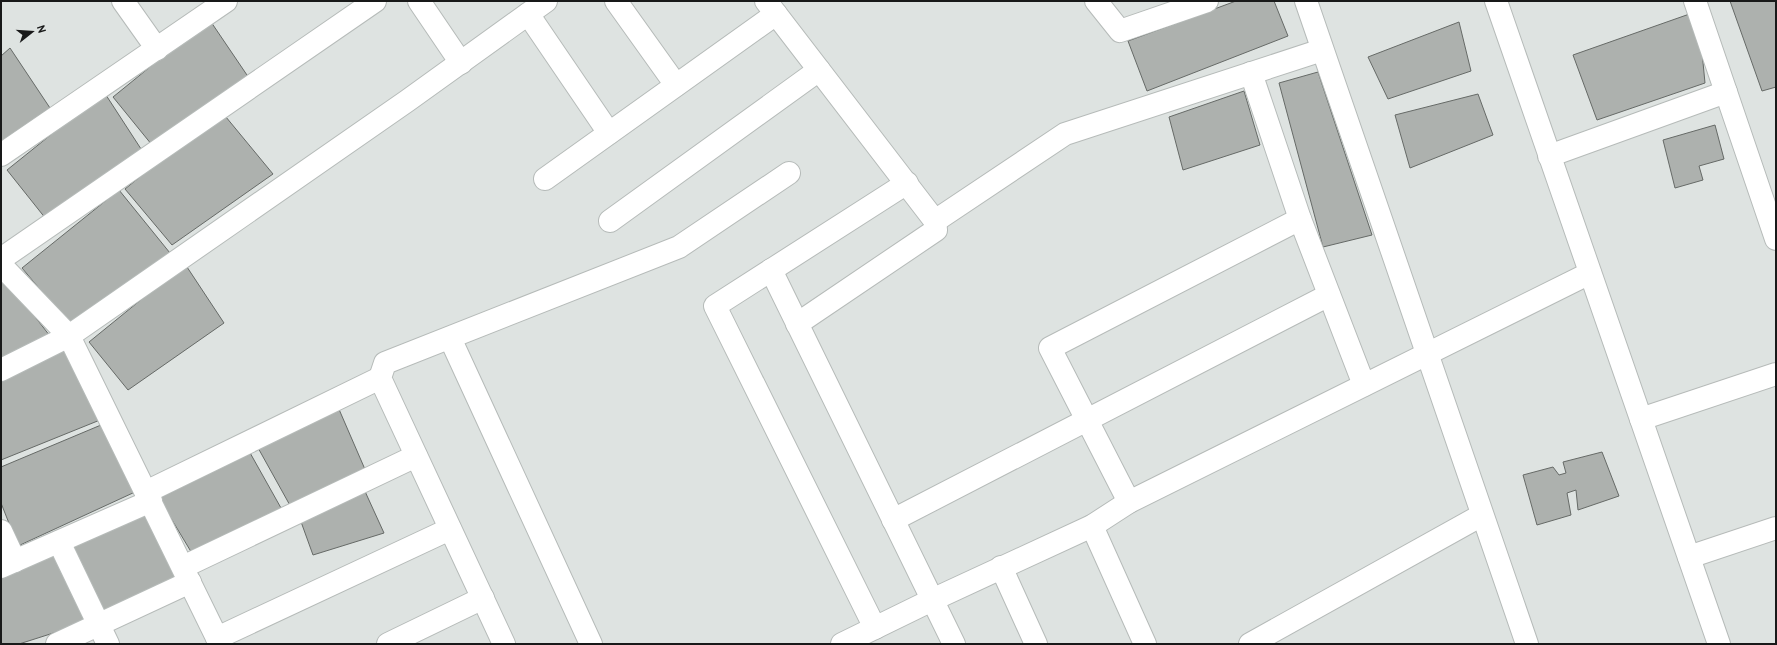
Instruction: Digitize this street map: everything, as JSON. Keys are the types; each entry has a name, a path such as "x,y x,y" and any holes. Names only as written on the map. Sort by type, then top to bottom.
{"street":[{"path":"123,1 156,49"},
{"path":"1,155 226,1"},
{"path":"1,259 375,1"},
{"path":"419,1 461,62"},
{"path":"1,370 69,336 546,1"},
{"path":"616,1 676,85"},
{"path":"1096,1 1120,31"},
{"path":"1109,1 1120,31"},
{"path":"1120,31 1207,1"},
{"path":"1306,1 1426,354 1527,644"},
{"path":"1496,1 1719,644"},
{"path":"1695,1 1776,239"},
{"path":"545,179 676,85 771,7 935,221 936,230 797,324"},
{"path":"528,14 609,133"},
{"path":"935,221 1065,134 1322,50"},
{"path":"610,221 819,70"},
{"path":"1251,74 1300,219 1364,385"},
{"path":"1549,156 1726,92"},
{"path":"1,531 8,564 59,542 380,378 385,364 679,247 789,173"},
{"path":"875,628 715,306 906,183"},
{"path":"1129,502 1050,348 1300,219"},
{"path":"1,265 69,336 218,641 450,528"},
{"path":"771,270 954,644"},
{"path":"842,644 1001,567 1092,526 1129,502 1590,273"},
{"path":"893,520 1329,295"},
{"path":"450,338 591,644"},
{"path":"1641,419 1776,374"},
{"path":"380,378 504,644"},
{"path":"57,644 98,624 186,574 416,456"},
{"path":"1250,644 1482,515"},
{"path":"1092,526 1145,644"},
{"path":"1689,557 1776,528"},
{"path":"59,542 108,644"},
{"path":"1001,567 1036,644"},
{"path":"388,644 483,598"}],"building":[{"path":"1236,1 1274,1 1288,36 1147,91 1128,41"},
{"path":"1730,1 1776,1 1776,87 1762,91"},
{"path":"1698,11 1705,83 1597,120 1573,55"},
{"path":"209,19 249,78 152,145 113,97"},
{"path":"1459,22 1471,71 1388,99 1368,57"},
{"path":"10,48 50,108 1,142 1,56"},
{"path":"1318,72 1372,235 1323,247 1279,83"},
{"path":"1244,91 1260,145 1183,170 1169,117"},
{"path":"104,92 143,152 46,219 7,170"},
{"path":"1478,94 1493,135 1410,168 1395,115"},
{"path":"221,111 273,174 172,245 125,189"},
{"path":"1715,125 1724,159 1699,166 1703,180 1675,188 1663,140"},
{"path":"119,190 170,253 69,324 22,268"},
{"path":"185,264 224,323 128,390 89,342"},
{"path":"7,281 50,336 1,363 1,283"},
{"path":"63,347 100,420 1,460 1,377"},
{"path":"338,407 367,474 292,509 257,446"},
{"path":"101,425 135,492 18,546 1,503 1,467"},
{"path":"249,451 281,508 193,555 157,495"},
{"path":"1602,452 1619,496 1578,510 1576,490 1567,493 1571,515 1537,525 1523,475 1553,467 1559,475 1566,473 1563,462"},
{"path":"363,487 384,533 313,555 300,519"},
{"path":"149,512 177,581 102,616 68,548"},
{"path":"54,551 91,621 19,644 1,644 1,579"}]}
